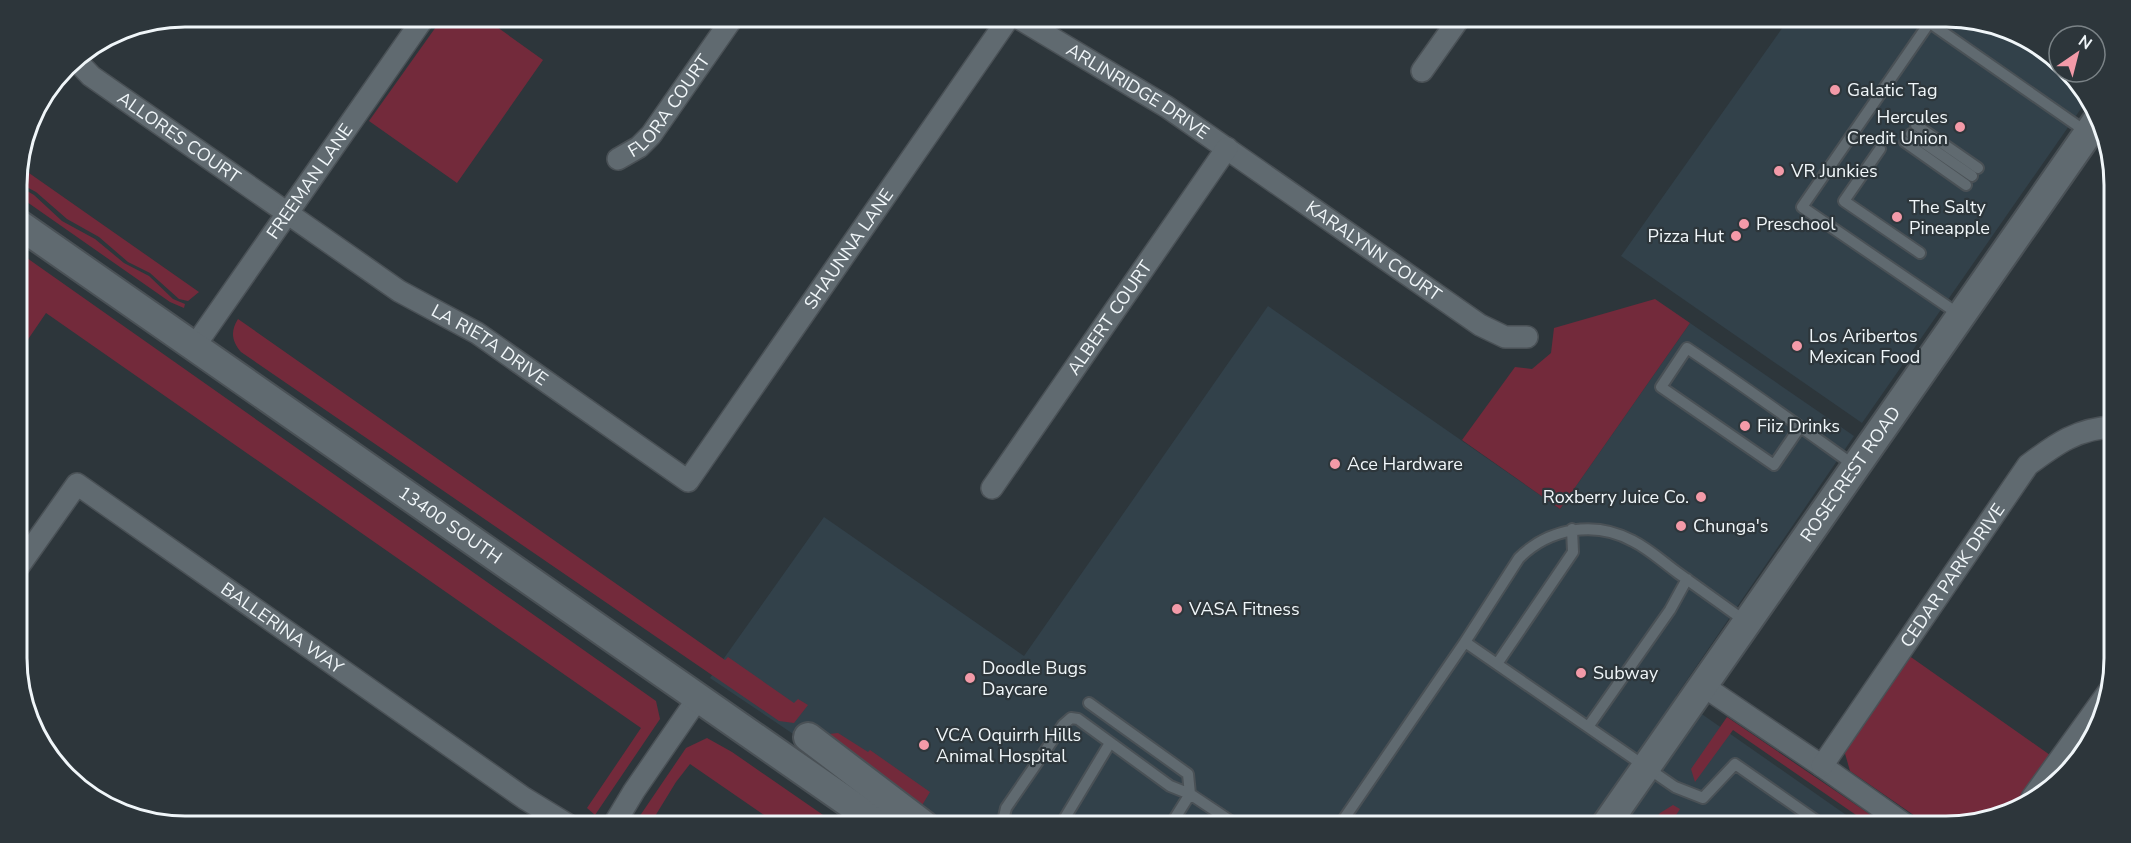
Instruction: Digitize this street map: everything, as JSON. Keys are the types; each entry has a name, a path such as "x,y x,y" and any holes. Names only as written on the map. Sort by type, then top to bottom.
{"main road":[{"name":"ROSECREST ROAD","path":"1612,816 2092,127"},
{"name":"13400 SOUTH","path":"27,230 868,816"},
{"path":"808,737 912,816"}],"street":[{"name":"FREEMAN LANE","path":"194,347 417,27"},
{"name":"FLORA COURT","path":"618,159 639,147 651,135 726,27"},
{"name":"SHAUNNA LANE","path":"688,481 1002,27"},
{"name":"ARLINRIDGE DRIVE","path":"1032,27 1143,91 1227,148"},
{"path":"1422,72 1453,27"},
{"name":"ALLORES COURT","path":"81,66 91,76 287,214"},
{"name":"KARALYNN COURT","path":"1227,148 1480,325 1505,337 1527,337"},
{"name":"ALBERT COURT","path":"992,488 1227,148"},
{"name":"LA RIETA DRIVE","path":"287,214 399,291 477,333 688,481"},
{"name":"CEDAR PARK DRIVE","path":"1822,766 2028,465 2060,441 2096,427 2104,427"},
{"name":"BALLERINA WAY","path":"27,555 77,484 514,791 554,816"},
{"path":"1702,685 1893,816"},
{"path":"619,816 698,698"},
{"path":"2044,781 2096,709"}],"lane":[{"path":"1927,27 1802,207 1960,315"},
{"path":"1942,27 2092,127"},
{"path":"1972,176 1910,134 1972,176"},
{"path":"1880,149 1844,201 1920,254"},
{"path":"1800,427 1774,465 1661,387 1688,348 1800,427 1855,466"},
{"path":"1347,816 1519,558 1530,547 1548,537 1572,529 1590,529 1611,532 1633,540 1746,622"},
{"path":"1497,664 1573,552 1572,529"},
{"path":"1588,727 1670,610 1687,579"},
{"path":"1465,642 1675,787 1703,798 1735,764 1810,816"},
{"path":"1089,703 1188,774 1190,794 1176,816"},
{"path":"1004,816 1006,808 1063,725 1071,718 1078,719 1170,786 1190,794 1223,816"},
{"path":"1066,816 1110,743"}],"shaded area":[{"path":"436,27 497,27 543,60 457,183 369,121"},
{"path":"1783,27 1946,27 1967,28 1997,35 2016,43 2047,64 2047,84 2067,84 2083,106 1862,423 1621,256"},
{"path":"27,172 199,292 188,301 179,299 150,273 128,262 99,237 67,219 36,192 27,187"},
{"path":"27,191 62,221 95,239 124,263 149,276 173,299 185,304 184,308 170,302 27,202"},
{"path":"27,258 656,701 660,719 595,815 587,808 641,728 46,313 27,341"},
{"path":"1655,299 1690,323 1560,509 1462,440 1515,367 1532,369 1551,353 1554,328"},
{"path":"1268,306 1560,509 1690,323 1854,436 1676,696 1848,816 915,816 710,678 824,517 1024,656"},
{"path":"238,319 725,660 728,657 794,703 798,699 808,705 794,723 779,721 241,352 233,336"},
{"path":"1908,655 2050,755 2021,797 2007,804 1967,815 1915,816 1850,771 1844,750"},
{"path":"1727,717 1872,816 1858,816 1733,730 1695,782 1691,769"},
{"path":"838,733 868,752 870,750 930,792 918,812 824,743 829,734"},
{"path":"707,738 732,752 825,816 765,816 690,764 655,816 640,816 686,748"},
{"path":"1673,805 1680,809 1675,816 1658,816"}],"place":[{"name":"Galatic Tag","path":"1835,90"},
{"name":"Hercules Credit Union","path":"1960,127"},
{"name":"VR Junkies","path":"1779,171"},
{"name":"The Salty Pineapple","path":"1897,217"},
{"name":"Preschool","path":"1744,224"},
{"name":"Pizza Hut","path":"1736,236"},
{"name":"Los Aribertos Mexican Food","path":"1797,346"},
{"name":"Fiiz Drinks","path":"1745,426"},
{"name":"Ace Hardware","path":"1335,464"},
{"name":"Roxberry Juice Co.","path":"1701,497"},
{"name":"Chunga's","path":"1681,526"},
{"name":"VASA Fitness","path":"1177,609"},
{"name":"Subway","path":"1581,673"},
{"name":"Doodle Bugs Daycare","path":"970,678"},
{"name":"VCA Oquirrh Hills Animal Hospital","path":"924,745"}]}
